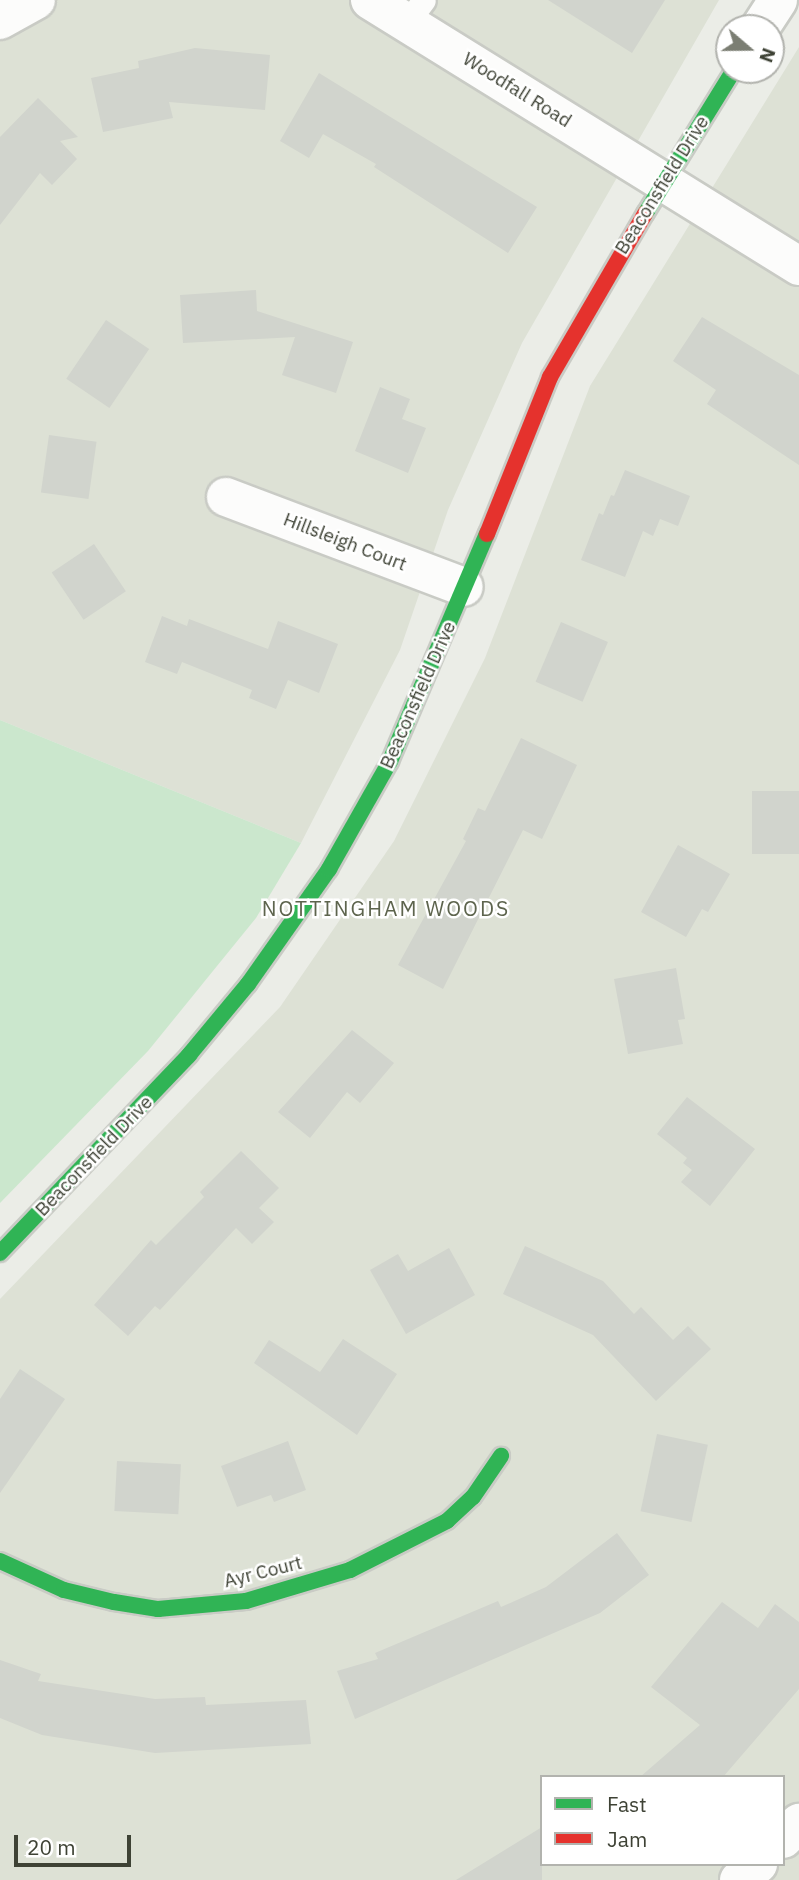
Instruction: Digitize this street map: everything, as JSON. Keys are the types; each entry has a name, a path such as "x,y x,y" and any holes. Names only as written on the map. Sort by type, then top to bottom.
{"street":[{"path":"0,20 36,0"},
{"name":"Woodfall Road","path":"370,0 416,11 663,182 799,266"},
{"name":"Beaconsfield Drive","path":"0,1253 189,1055 294,921 354,828 390,761 550,377 663,182 725,84"},
{"name":"Hillsleigh Court","path":"226,497 464,587"},
{"name":"Ayr Court","path":"0,1561 54,1586 114,1602 159,1609 246,1601 350,1570 447,1521 473,1497 501,1456"},
{"path":"785,1837 799,1824"},
{"path":"739,1880 756,1866"}],"shaded area":[{"path":"0,0 719,0 522,343 448,510 400,650 301,843 0,720"},
{"path":"799,47 799,1880 0,1880 0,1299 280,1007 394,841 485,658 590,386 776,84 785,84 785,70"}],"green space":[{"path":"0,720 301,843 256,918 148,1051 0,1203"}],"building":[{"path":"548,0 665,0 632,53"},
{"path":"195,48 270,55 265,110 169,102 173,118 103,132 91,78 139,68 138,61"},
{"path":"319,73 537,207 508,253 374,167 376,164 323,134 309,158 280,141"},
{"path":"38,98 78,137 60,141 77,159 52,185 40,173 0,225 0,137"},
{"path":"256,290 257,311 353,342 336,393 282,375 295,337 183,343 180,295"},
{"path":"702,317 799,375 799,465 707,404 716,390 673,361"},
{"path":"106,320 149,349 109,408 66,379"},
{"path":"380,387 410,399 402,419 426,428 408,473 355,451"},
{"path":"49,435 97,442 88,499 41,492"},
{"path":"625,470 690,496 678,526 660,519 653,536 643,531 625,577 581,560 599,513 603,515"},
{"path":"94,544 126,591 84,620 52,573"},
{"path":"162,616 187,626 189,619 268,649 278,621 338,644 319,693 288,680 276,709 249,698 252,690 182,662 177,674 145,662"},
{"path":"561,622 608,642 583,702 536,682"},
{"path":"521,738 577,765 542,839 523,830 443,989 398,965 466,841 463,839 478,808 485,811"},
{"path":"752,791 799,791 799,854 752,854"},
{"path":"678,845 730,874 708,912 702,909 686,937 641,912"},
{"path":"676,968 685,1019 678,1020 683,1044 628,1054 614,979"},
{"path":"352,1030 394,1063 360,1103 347,1092 310,1138 278,1112"},
{"path":"687,1097 755,1149 710,1206 681,1182 692,1170 683,1163 687,1158 657,1134"},
{"path":"241,1151 279,1188 259,1208 274,1222 252,1244 236,1228 160,1310 155,1306 128,1336 94,1305 151,1240 156,1245 204,1197 200,1192"},
{"path":"525,1246 603,1281 634,1314 641,1307 673,1340 688,1326 711,1349 656,1401 593,1335 503,1294"},
{"path":"449,1248 475,1295 406,1334 370,1270 398,1254 408,1271"},
{"path":"343,1339 397,1374 357,1435 254,1363 269,1340 320,1372"},
{"path":"20,1369 65,1399 0,1493 0,1399"},
{"path":"657,1434 708,1445 691,1522 641,1511"},
{"path":"288,1441 306,1490 274,1502 271,1495 237,1507 221,1466"},
{"path":"117,1461 181,1464 178,1514 114,1511"},
{"path":"617,1533 649,1575 600,1613 355,1719 337,1671 378,1659 375,1653 498,1601 501,1607 546,1587"},
{"path":"722,1602 758,1628 775,1604 799,1622 799,1689 725,1775 642,1775 700,1725 651,1687"},
{"path":"0,1660 41,1674 38,1681 155,1699 205,1697 206,1705 306,1700 311,1744 155,1753 42,1735 0,1718"},
{"path":"540,1828 542,1880 456,1880"}],"traffic: fast":[{"path":"645,214 725,84"},
{"path":"0,1253 189,1055 248,984 329,869 390,761 487,534"},
{"path":"0,1561 64,1590 114,1602 158,1609 246,1601 350,1570 447,1521 473,1497 501,1456"}],"traffic: jam":[{"path":"487,534 550,377 645,214"}],"district":[{"name":"NOTTINGHAM WOODS","path":"386,908"}]}
